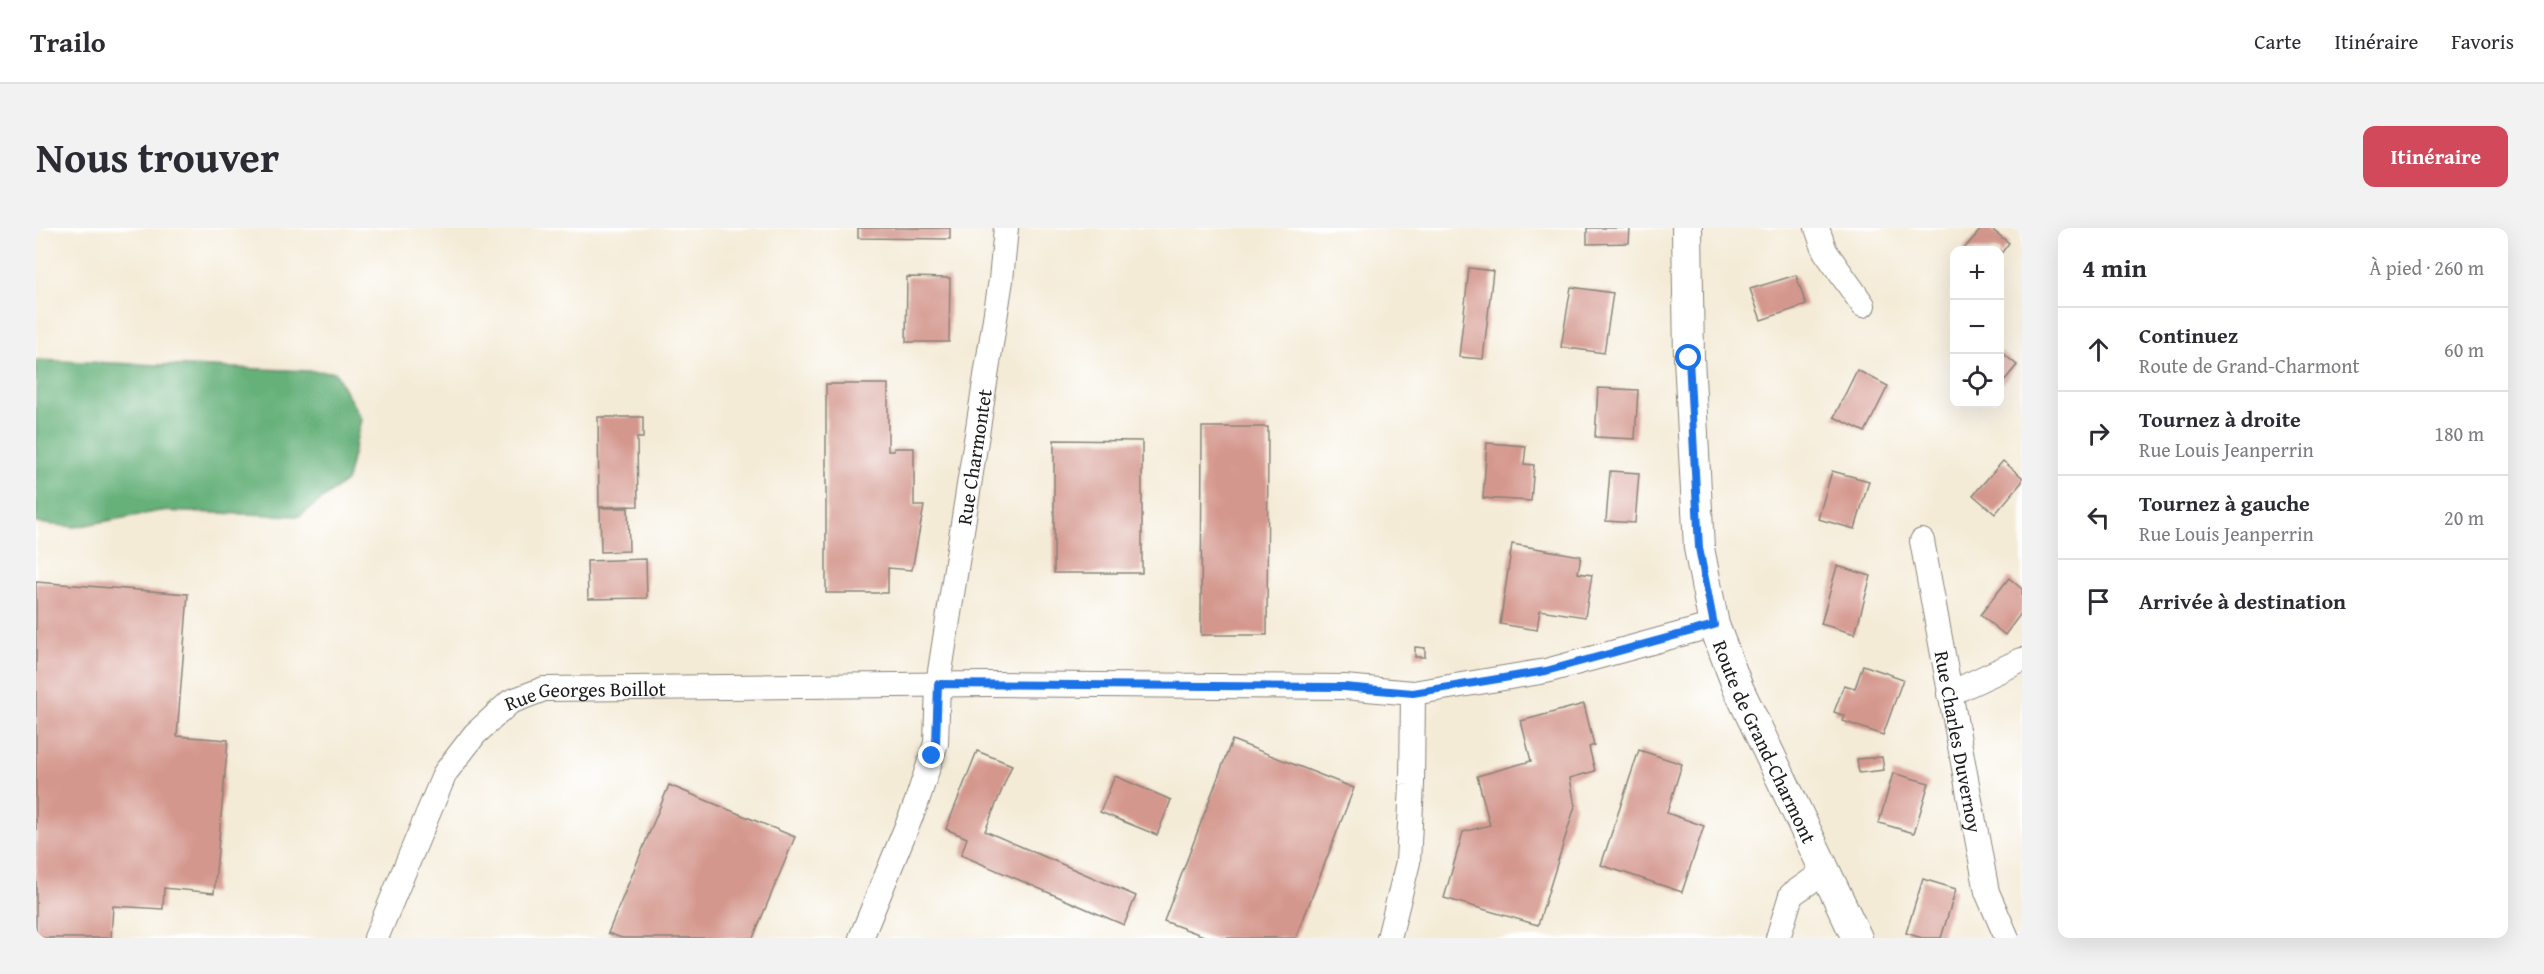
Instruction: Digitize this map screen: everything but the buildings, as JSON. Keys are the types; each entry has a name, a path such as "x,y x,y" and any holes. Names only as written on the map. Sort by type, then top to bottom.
{"street":[{"name":"Rue Charmontet","path":"861,938 916,804 936,743 938,684 1001,280 1005,228"},
{"name":"Route de Grand-Charmont","path":"1687,228 1689,358 1699,548 1714,625 1738,688 1857,938"},
{"path":"1817,228 1825,251 1863,305"},
{"name":"Rue Charles Duvernoy","path":"1922,541 1987,892 2007,938"},
{"name":"Rue Georges Boillot","path":"376,938 445,773 475,734 510,702 544,689 938,684 1344,687 1413,693 1546,671 1714,625"},
{"path":"1949,694 2022,660"},
{"path":"1389,938 1408,862 1413,693"},
{"path":"1778,938 1791,895 1826,871"}],"green space":[{"path":"36,360 335,372 361,419 347,480 300,516 160,511 75,527 36,523"}],"route":[{"path":"932,756 936,743 938,684 1344,687 1413,693 1546,671 1714,625 1699,548 1689,358"}]}
